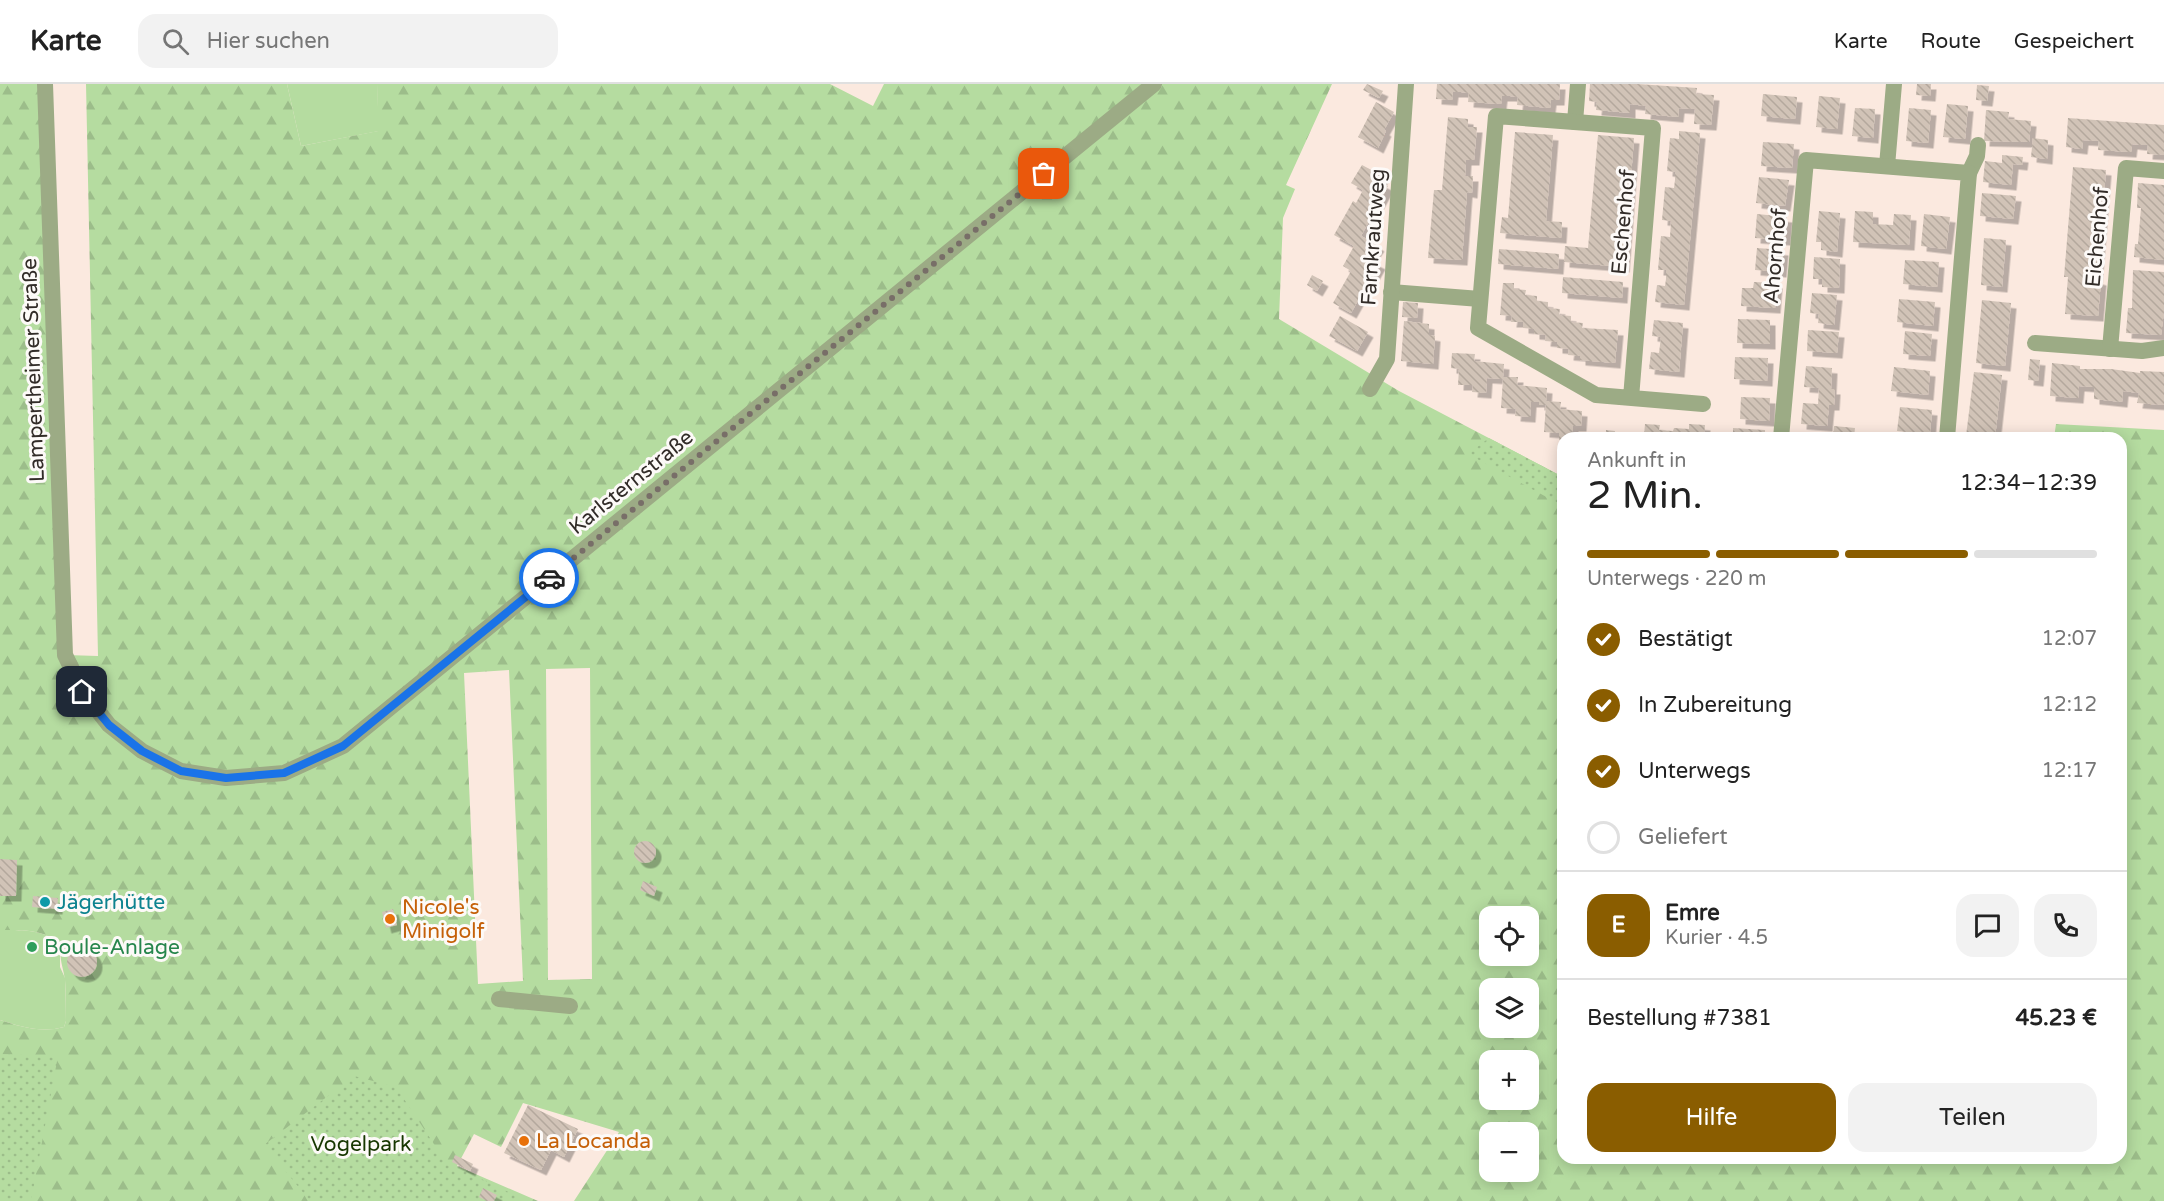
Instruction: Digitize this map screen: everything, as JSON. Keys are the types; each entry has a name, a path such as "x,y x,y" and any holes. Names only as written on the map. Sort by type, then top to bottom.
{"street":[{"name":"Lampertheimer Straße","path":"45,84 65,655"},
{"name":"Karlsternstraße","path":"65,655 82,692 109,725 142,751 181,771 226,778 284,773 343,746 1154,84"},
{"name":"Farnkrautweg","path":"1370,390 1387,359 1406,84"},
{"path":"1575,122 1578,84"},
{"path":"1887,166 1894,84"},
{"name":"Eschenhof","path":"1631,398 1653,128 1496,116 1478,328 1596,395 1631,398 1703,404"},
{"path":"1947,432 1969,172 1977,156 1978,145"},
{"name":"Ahornhof","path":"1782,432 1806,160 1969,172"},
{"name":"Eichenhof","path":"2110,349 2126,168 2164,171"},
{"path":"1391,292 1480,299"},
{"path":"2035,344 2142,351 2164,348"},
{"path":"499,999 570,1006"}],"green space":[{"path":"0,84 45,84 66,655 98,656 86,84 287,84 301,146 378,131 377,84 830,84 873,106 884,84 1332,84 1286,185 1295,189 1283,218 1279,319 1399,391 1557,474 1557,1164 2127,1164 2127,432 2055,432 2056,424 2164,430 2164,1201 574,1201 619,1132 523,1103 501,1147 474,1134 457,1166 538,1201 0,1201 0,1020 40,1029 64,1027 66,1021 61,945 40,933 0,930","holes":["590,668 592,979 548,980 546,669","509,670 523,981 478,984 464,673"]},
{"path":"287,84 377,84 379,131 301,146"},
{"path":"1489,438 1557,474 1557,503 1468,454"},
{"path":"0,930 40,933 61,945 60,967 65,978 66,1021 64,1027 40,1029 0,1020"},
{"path":"0,1054 58,1056 31,1201 0,1201"},
{"name":"Vogelpark","path":"354,1076 396,1087 446,1162 527,1201 310,1201 264,1145"}],"building":[{"path":"1367,84 1383,91 1379,98 1363,90"},
{"path":"1437,84 1560,84 1559,100 1551,100 1550,108 1517,105 1518,97 1510,96 1502,96 1501,104 1468,102 1469,93 1461,92 1453,92 1452,100 1436,99"},
{"path":"1590,84 1697,88 1696,94 1714,95 1711,125 1694,124 1695,109 1679,108 1678,117 1645,114 1646,106 1630,104 1630,113 1596,110 1597,102 1589,101"},
{"path":"1917,84 1931,84 1930,96 1916,95"},
{"path":"1977,85 1989,86 1987,101 1976,100"},
{"path":"1763,94 1797,97 1795,119 1761,116"},
{"path":"1819,96 1840,98 1837,129 1816,127"},
{"path":"1376,102 1394,112 1384,130 1386,131 1378,148 1358,137"},
{"path":"1947,104 1968,106 1965,139 1943,137"},
{"path":"1855,108 1875,109 1873,138 1852,136"},
{"path":"1909,108 1931,110 1928,143 1906,141"},
{"path":"1986,110 2009,112 2008,119 2031,121 2029,142 1984,141"},
{"path":"1448,117 1468,119 1468,127 1477,127 1474,160 1466,160 1465,176 1473,176 1472,193 1467,192 1462,260 1428,258 1434,190 1442,190"},
{"path":"2068,118 2164,125 2164,155 2147,154 2148,145 2132,144 2131,152 2098,150 2099,141 2083,140 2082,149 2066,147"},
{"path":"1679,131 1700,133 1684,305 1655,302 1657,285 1665,286 1666,279 1666,270 1658,270 1661,236 1670,237 1671,221 1662,220 1665,187 1674,188 1675,180 1675,172 1667,171 1670,138 1679,139"},
{"path":"1515,132 1553,135 1546,221 1562,222 1561,238 1500,233 1502,217 1508,218"},
{"path":"1598,135 1634,138 1624,267 1564,262 1565,246 1588,248"},
{"path":"2033,138 2048,140 2047,159 2031,157"},
{"path":"1763,142 1794,144 1792,168 1761,166"},
{"path":"2002,155 2023,157 2022,165 2013,164 2011,185 1983,182 1985,161 2002,163"},
{"path":"1362,165 1381,175 1383,177 1380,182 1388,186 1361,236 1379,246 1370,259 1380,264 1351,313 1333,303 1351,271 1343,266 1354,246 1334,235 1353,201 1356,203 1363,190 1351,183"},
{"path":"2073,167 2106,170 2097,279 2101,280 2098,316 2065,314 2068,277 2064,277"},
{"path":"1759,177 1789,180 1785,206 1756,203"},
{"path":"2138,183 2164,185 2164,260 2134,257 2135,244 2138,244 2141,208 2137,208"},
{"path":"1982,193 2016,196 2013,219 1980,216"},
{"path":"1819,211 1840,213 1837,252 1821,250 1821,242 1816,242"},
{"path":"1855,211 1873,212 1873,224 1893,225 1894,214 1911,215 1909,245 1853,242"},
{"path":"1757,214 1787,217 1785,240 1755,238"},
{"path":"1924,214 1950,217 1946,249 1921,246"},
{"path":"1984,238 2006,240 2002,287 1981,285"},
{"path":"1757,248 1783,250 1781,272 1755,270"},
{"path":"1499,249 1559,254 1558,269 1498,264"},
{"path":"1814,257 1840,259 1839,288 1822,287 1822,279 1813,279"},
{"path":"1905,260 1939,262 1937,287 1903,284"},
{"path":"2133,270 2164,272 2164,311 2161,335 2126,333 2128,308 2132,308"},
{"path":"1312,275 1323,281 1317,291 1307,285"},
{"path":"1563,277 1623,282 1622,298 1562,293"},
{"path":"1754,282 1777,283 1775,308 1741,306 1742,288 1753,288"},
{"path":"1503,283 1514,283 1514,289 1526,290 1525,295 1537,296 1537,301 1548,302 1548,308 1560,309 1559,315 1571,316 1571,322 1583,323 1582,328 1618,330 1615,363 1580,360 1580,356 1568,355 1569,349 1557,348 1557,342 1545,341 1546,335 1534,334 1534,329 1523,328 1523,322 1511,322 1512,316 1500,315"},
{"path":"1812,293 1837,295 1834,325 1818,323 1819,314 1810,313"},
{"path":"1899,299 1935,302 1933,326 1897,322"},
{"path":"1982,300 2011,303 2005,366 1976,363"},
{"path":"1403,302 1418,303 1417,318 1402,317"},
{"path":"1340,316 1368,332 1357,351 1329,336"},
{"path":"1738,319 1770,320 1770,344 1737,343"},
{"path":"1654,320 1683,323 1679,372 1649,369 1651,352 1659,353 1661,337 1652,336"},
{"path":"1404,321 1429,324 1429,335 1435,336 1433,364 1401,361"},
{"path":"1808,330 1839,332 1837,353 1807,351"},
{"path":"1905,331 1932,334 1930,356 1903,354"},
{"path":"1452,353 1475,354 1474,361 1504,364 1503,377 1518,377 1517,385 1547,388 1546,401 1561,402 1560,409 1582,411 1581,426 1573,426 1573,432 1544,432 1546,405 1531,402 1530,417 1515,416 1516,409 1501,408 1503,379 1487,378 1486,393 1472,392 1473,385 1458,385 1459,369 1451,368"},
{"path":"1735,357 1768,358 1767,381 1734,379"},
{"path":"2030,359 2040,360 2038,381 2028,380"},
{"path":"2052,363 2080,366 2080,369 2111,369 2140,373 2140,371 2164,372 2164,405 2137,403 2139,393 2123,391 2122,402 2094,399 2094,387 2079,386 2078,398 2050,396"},
{"path":"1806,366 1832,368 1831,389 1835,389 1834,405 1829,405 1827,426 1801,424 1803,403 1818,404 1819,388 1804,387"},
{"path":"1894,367 1930,371 1928,395 1891,391"},
{"path":"1974,372 2002,375 1996,432 1966,432"},
{"path":"1741,397 1770,398 1769,421 1740,419"},
{"path":"1900,407 1932,410 1930,432 1897,431"},
{"path":"1645,424 1660,425 1659,430 1673,431 1674,428 1689,429 1689,424 1705,425 1704,432 1644,432"},
{"path":"1834,426 1855,428 1855,432 1833,432"},
{"path":"1733,428 1765,430 1765,432 1733,432"},
{"path":"645,841 653,844 656,852 653,860 645,863 637,860 634,852 637,844"},
{"path":"0,859 17,860 16,896 0,896"},
{"path":"643,881 657,887 654,896 640,890"},
{"name":"Jägerhütte","path":"33,896 58,898 57,909 32,907"},
{"name":"Nicole's Minigolf","path":"393,909 397,925 386,928 382,912"},
{"path":"82,947 93,951 97,962 93,973 82,977 71,973 67,962 71,951"},
{"path":"528,1105 578,1129 564,1157 551,1150 541,1170 504,1153"},
{"path":"455,1155 473,1164 470,1171 452,1162"},
{"path":"483,1188 497,1195 494,1201 487,1201 479,1197"}],"way so far":[{"path":"549,578 1044,174"}],"place":[{"name":"Jägerhütte","path":"45,902"},
{"name":"Nicole's Minigolf","path":"390,919"},
{"name":"Boule-Anlage","path":"32,947"},
{"name":"La Locanda","path":"524,1141"}],"route":[{"path":"82,692 109,725 142,751 181,771 226,778 284,773 343,746 549,578"}]}
